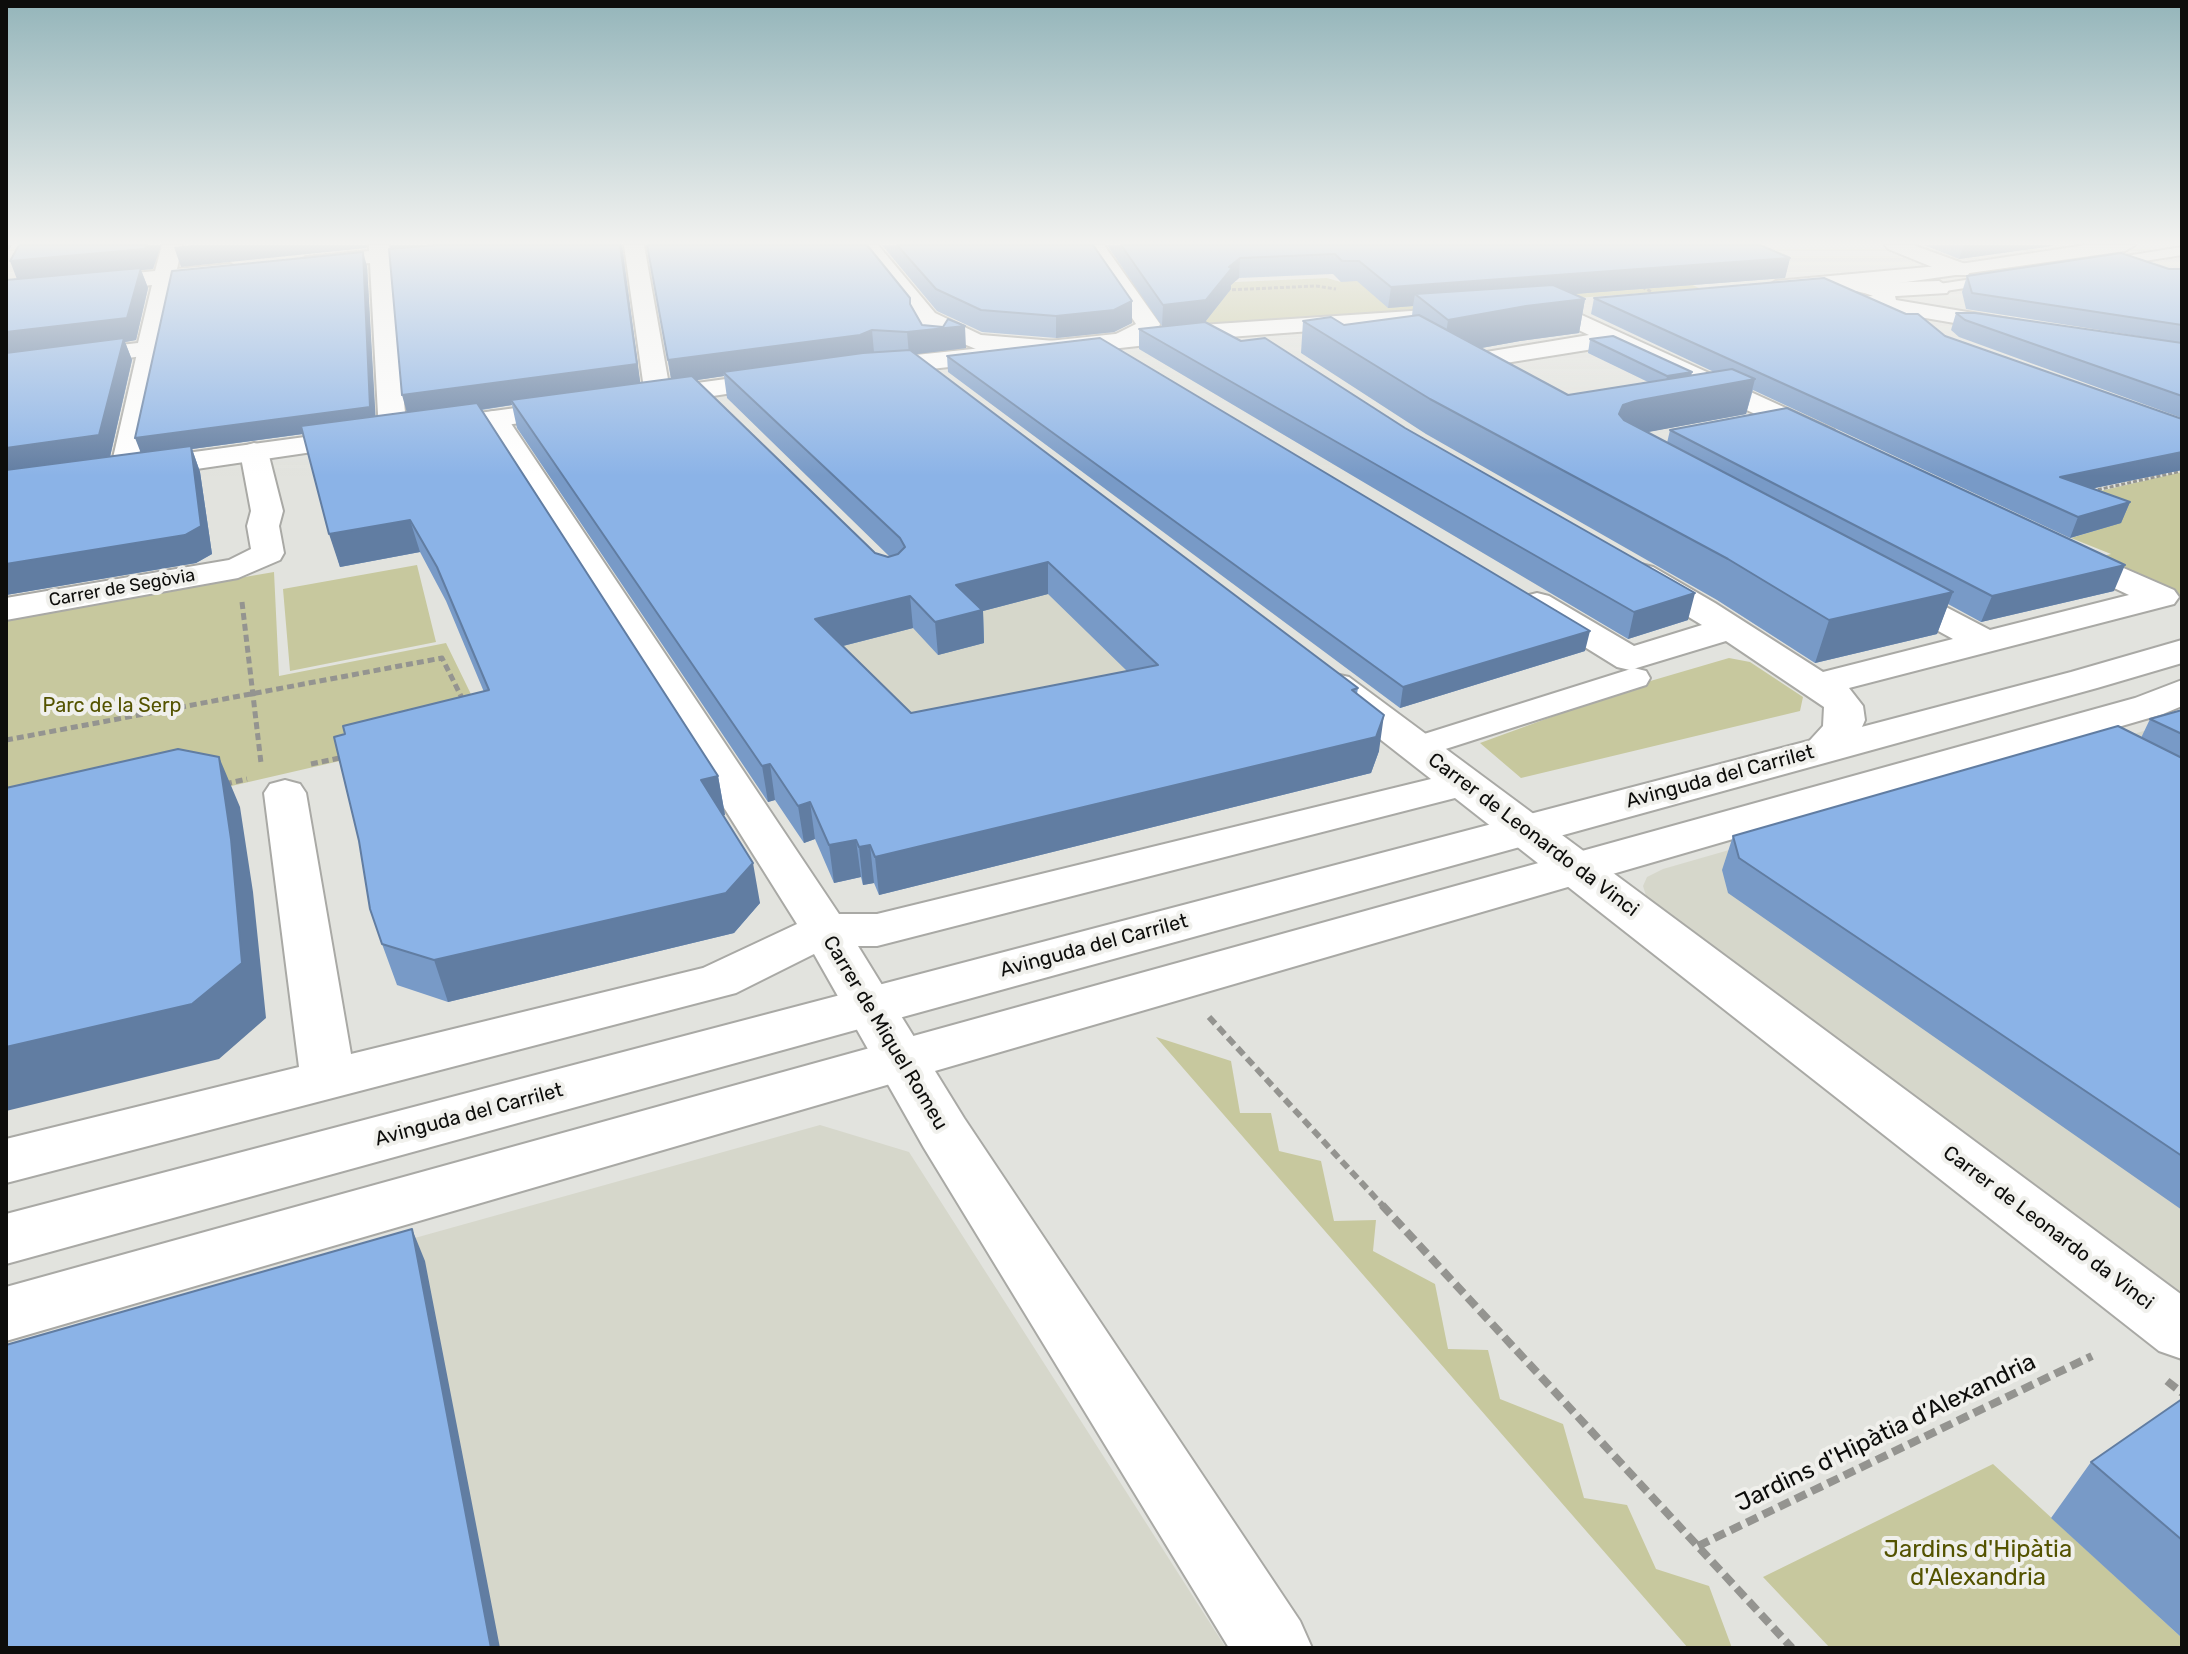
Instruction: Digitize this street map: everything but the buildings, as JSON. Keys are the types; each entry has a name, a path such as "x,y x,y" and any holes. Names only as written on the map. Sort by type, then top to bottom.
{"street":[{"path":"123,471 155,322"},
{"path":"390,322 393,433"},
{"path":"646,322 658,396"},
{"path":"922,357 937,339 926,322"},
{"path":"936,322 976,342 1055,348"},
{"path":"1112,343 1149,327 1147,322"},
{"path":"860,367 922,357 1345,322"},
{"path":"1574,322 1615,338 1854,450"},
{"path":"1930,322 1940,327 2034,330"},
{"path":"1932,322 1940,327"},
{"path":"1250,329 1261,342 1287,359"},
{"path":"922,357 976,342 1043,332 1201,332"},
{"path":"1526,395 1474,364 1483,359 1615,338"},
{"path":"1112,343 1145,368"},
{"path":"6,366 149,349"},
{"path":"922,357 946,388"},
{"path":"627,401 658,396 711,400 809,375"},
{"path":"1685,398 1728,391"},
{"path":"93,475 596,405"},
{"path":"1732,428 1787,418"},
{"name":"Carrer de Miquel Romeu","path":"494,419 797,883 944,1133 1273,1648"},
{"path":"239,578 268,553 263,526 267,511 254,452"},
{"path":"1817,685 2162,597 2038,540"},
{"path":"1621,563 1731,628 1846,707 1840,733 1822,749"},
{"name":"Carrer de Segòvia","path":"6,609 239,578"},
{"path":"1867,578 1985,642"},
{"path":"1514,589 1632,668"},
{"path":"1433,742 1731,628"},
{"name":"Avinguda del Carrilet","path":"6,1239 2084,680 2182,651"},
{"name":"Carrer de Leonardo da Vinci","path":"1315,669 2182,1331"},
{"path":"6,1314 1576,868 2082,735 2171,699"},
{"path":"274,779 328,1080"},
{"path":"6,1161 718,981 824,930 877,930 1465,783"}],"path":[{"path":"2148,470 2162,476"},
{"path":"2087,492 2182,471"},
{"path":"2086,483 2100,489"},
{"path":"239,578 253,695 274,779"},
{"path":"6,740 442,658 469,713"},
{"path":"218,786 274,779 356,754"},
{"path":"1206,1013 1792,1648"},
{"name":"Jardins d'Hipàtia d’Alexandria","path":"1698,1546 2092,1356"}],"shaded area":[{"path":"997,546 1135,670 906,743 821,652 873,584"},
{"path":"2182,720 2182,1307 1648,902 1643,886 1647,877 1663,869"},
{"path":"820,1125 909,1152 1226,1648 6,1648 6,1352"}],"green space":[{"path":"1196,322 1239,322 1200,325"},
{"path":"2182,472 2182,597 2095,558 2111,554 2071,538 2119,523 2061,500"},
{"path":"417,565 436,642 290,671 283,589"},
{"name":"Parc de la Serp","path":"274,572 279,676 446,643 487,727 6,838 6,618"},
{"path":"1729,658 1750,662 1803,697 1800,711 1521,778 1480,743 1647,682"},
{"path":"1156,1037 1231,1061 1240,1113 1271,1113 1279,1151 1321,1161 1334,1221 1376,1220 1373,1251 1435,1284 1448,1349 1488,1350 1500,1399 1563,1424 1584,1498 1627,1505 1656,1569 1709,1586 1732,1648 1688,1648"},
{"name":"Jardins d'Hipàtia d'Alexandria","path":"1993,1464 2182,1638 2182,1648 1830,1648 1763,1577"}]}
